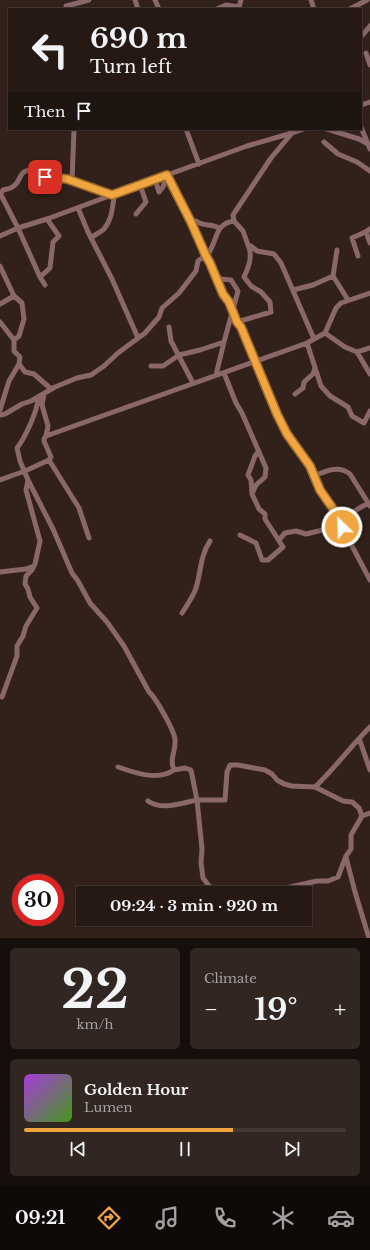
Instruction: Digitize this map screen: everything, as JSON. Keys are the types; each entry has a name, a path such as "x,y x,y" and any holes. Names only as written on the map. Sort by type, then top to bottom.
{"street":[{"path":"66,6 88,0"},
{"path":"236,0 239,8"},
{"path":"239,8 241,0"},
{"path":"352,8 368,0"},
{"path":"219,8 226,5 239,8"},
{"path":"362,36 370,26"},
{"path":"366,53 370,64"},
{"path":"362,129 369,146"},
{"path":"72,181 74,130"},
{"path":"186,130 199,164"},
{"path":"330,130 359,139 369,146"},
{"path":"0,236 18,228 48,219 140,185 155,178 291,131"},
{"path":"237,322 271,312 270,302 261,292 251,286 244,277 250,263 250,249 242,231 234,221 233,215 291,131"},
{"path":"324,142 338,154 357,162 370,171"},
{"path":"45,285 0,193 3,190 11,188 17,184 19,177 28,170 32,170 40,177 72,181 114,194"},
{"path":"155,178 159,192 163,187 167,175"},
{"path":"167,175 191,222 223,294 229,302 237,322 246,338 254,360 287,434 310,466 320,490 334,510 370,580"},
{"path":"136,214 146,202 140,185"},
{"path":"91,238 103,230 108,223 112,212 114,194"},
{"path":"78,208 138,338"},
{"path":"40,277 50,268 53,242 59,236 48,219"},
{"path":"191,222 196,221 201,225 214,225 219,228"},
{"path":"0,415 5,414 22,404 38,398 50,390 77,378 91,375 145,333 159,317 162,308 186,285 196,271 198,261 206,256 210,250 219,228 226,222 234,221"},
{"path":"358,256 352,238 360,233 368,231 370,243"},
{"path":"248,245 257,251 274,254 281,263 314,339"},
{"path":"337,250 333,276 348,300"},
{"path":"0,266 14,296 22,303 24,319 20,336 14,340"},
{"path":"214,271 221,279 231,280 238,291 216,375"},
{"path":"293,290 313,285 333,276"},
{"path":"46,436 224,373 254,360 307,343 325,333 336,308 341,303 370,293"},
{"path":"0,304 14,296"},
{"path":"0,322 14,340 14,351 20,357 19,364 9,381 0,410"},
{"path":"169,327 171,341 193,383"},
{"path":"325,333 345,347 357,352 370,374"},
{"path":"151,366 163,366 178,355 224,342"},
{"path":"307,343 321,386 330,396 348,406 352,416 364,423 370,411"},
{"path":"357,352 370,348"},
{"path":"19,364 25,372 34,374 50,388 50,390"},
{"path":"295,394 303,388 304,382 313,374 315,368"},
{"path":"224,373 258,452 265,464 265,477 256,485 252,494"},
{"path":"44,394 42,405 48,426 44,441 51,457 49,460 79,508 89,538"},
{"path":"38,398 37,410 17,448 20,461 53,529 72,573 90,603 107,622 124,646 149,692 154,696 168,724 174,732 176,742 171,763 174,770"},
{"path":"240,534 256,543 262,560 268,560 283,547 265,519 265,514 259,509 252,494 251,480 248,475 258,452"},
{"path":"0,480 49,460"},
{"path":"279,540 285,533 296,531 306,534 323,530 369,505 350,474 346,471 336,469 314,476"},
{"path":"2,697 17,656 17,646 37,608 30,597 25,584 26,576 34,566 40,540 26,490 28,480"},
{"path":"182,613 196,588 205,548 210,541"},
{"path":"0,572 26,569 34,566"},
{"path":"315,787 329,774 355,742 370,727"},
{"path":"360,741 370,770"},
{"path":"148,801 154,805 166,806 197,800 225,800 227,772 230,765 238,765 265,770 272,774 277,780 292,786 315,787 343,800 352,802 359,808 362,816"},
{"path":"118,767 152,776 186,768 190,770 197,800 202,849 201,864 203,878 212,891 244,888 277,890 317,881 328,881 338,877 346,856 351,849 351,835 362,816 370,813"},
{"path":"346,856 369,938"}],"route":[{"path":"45,177 67,179 112,195 155,178 167,175 191,222 223,294 229,302 237,322 241,327 277,414 287,434 310,466 320,490 334,510 342,527"}]}
